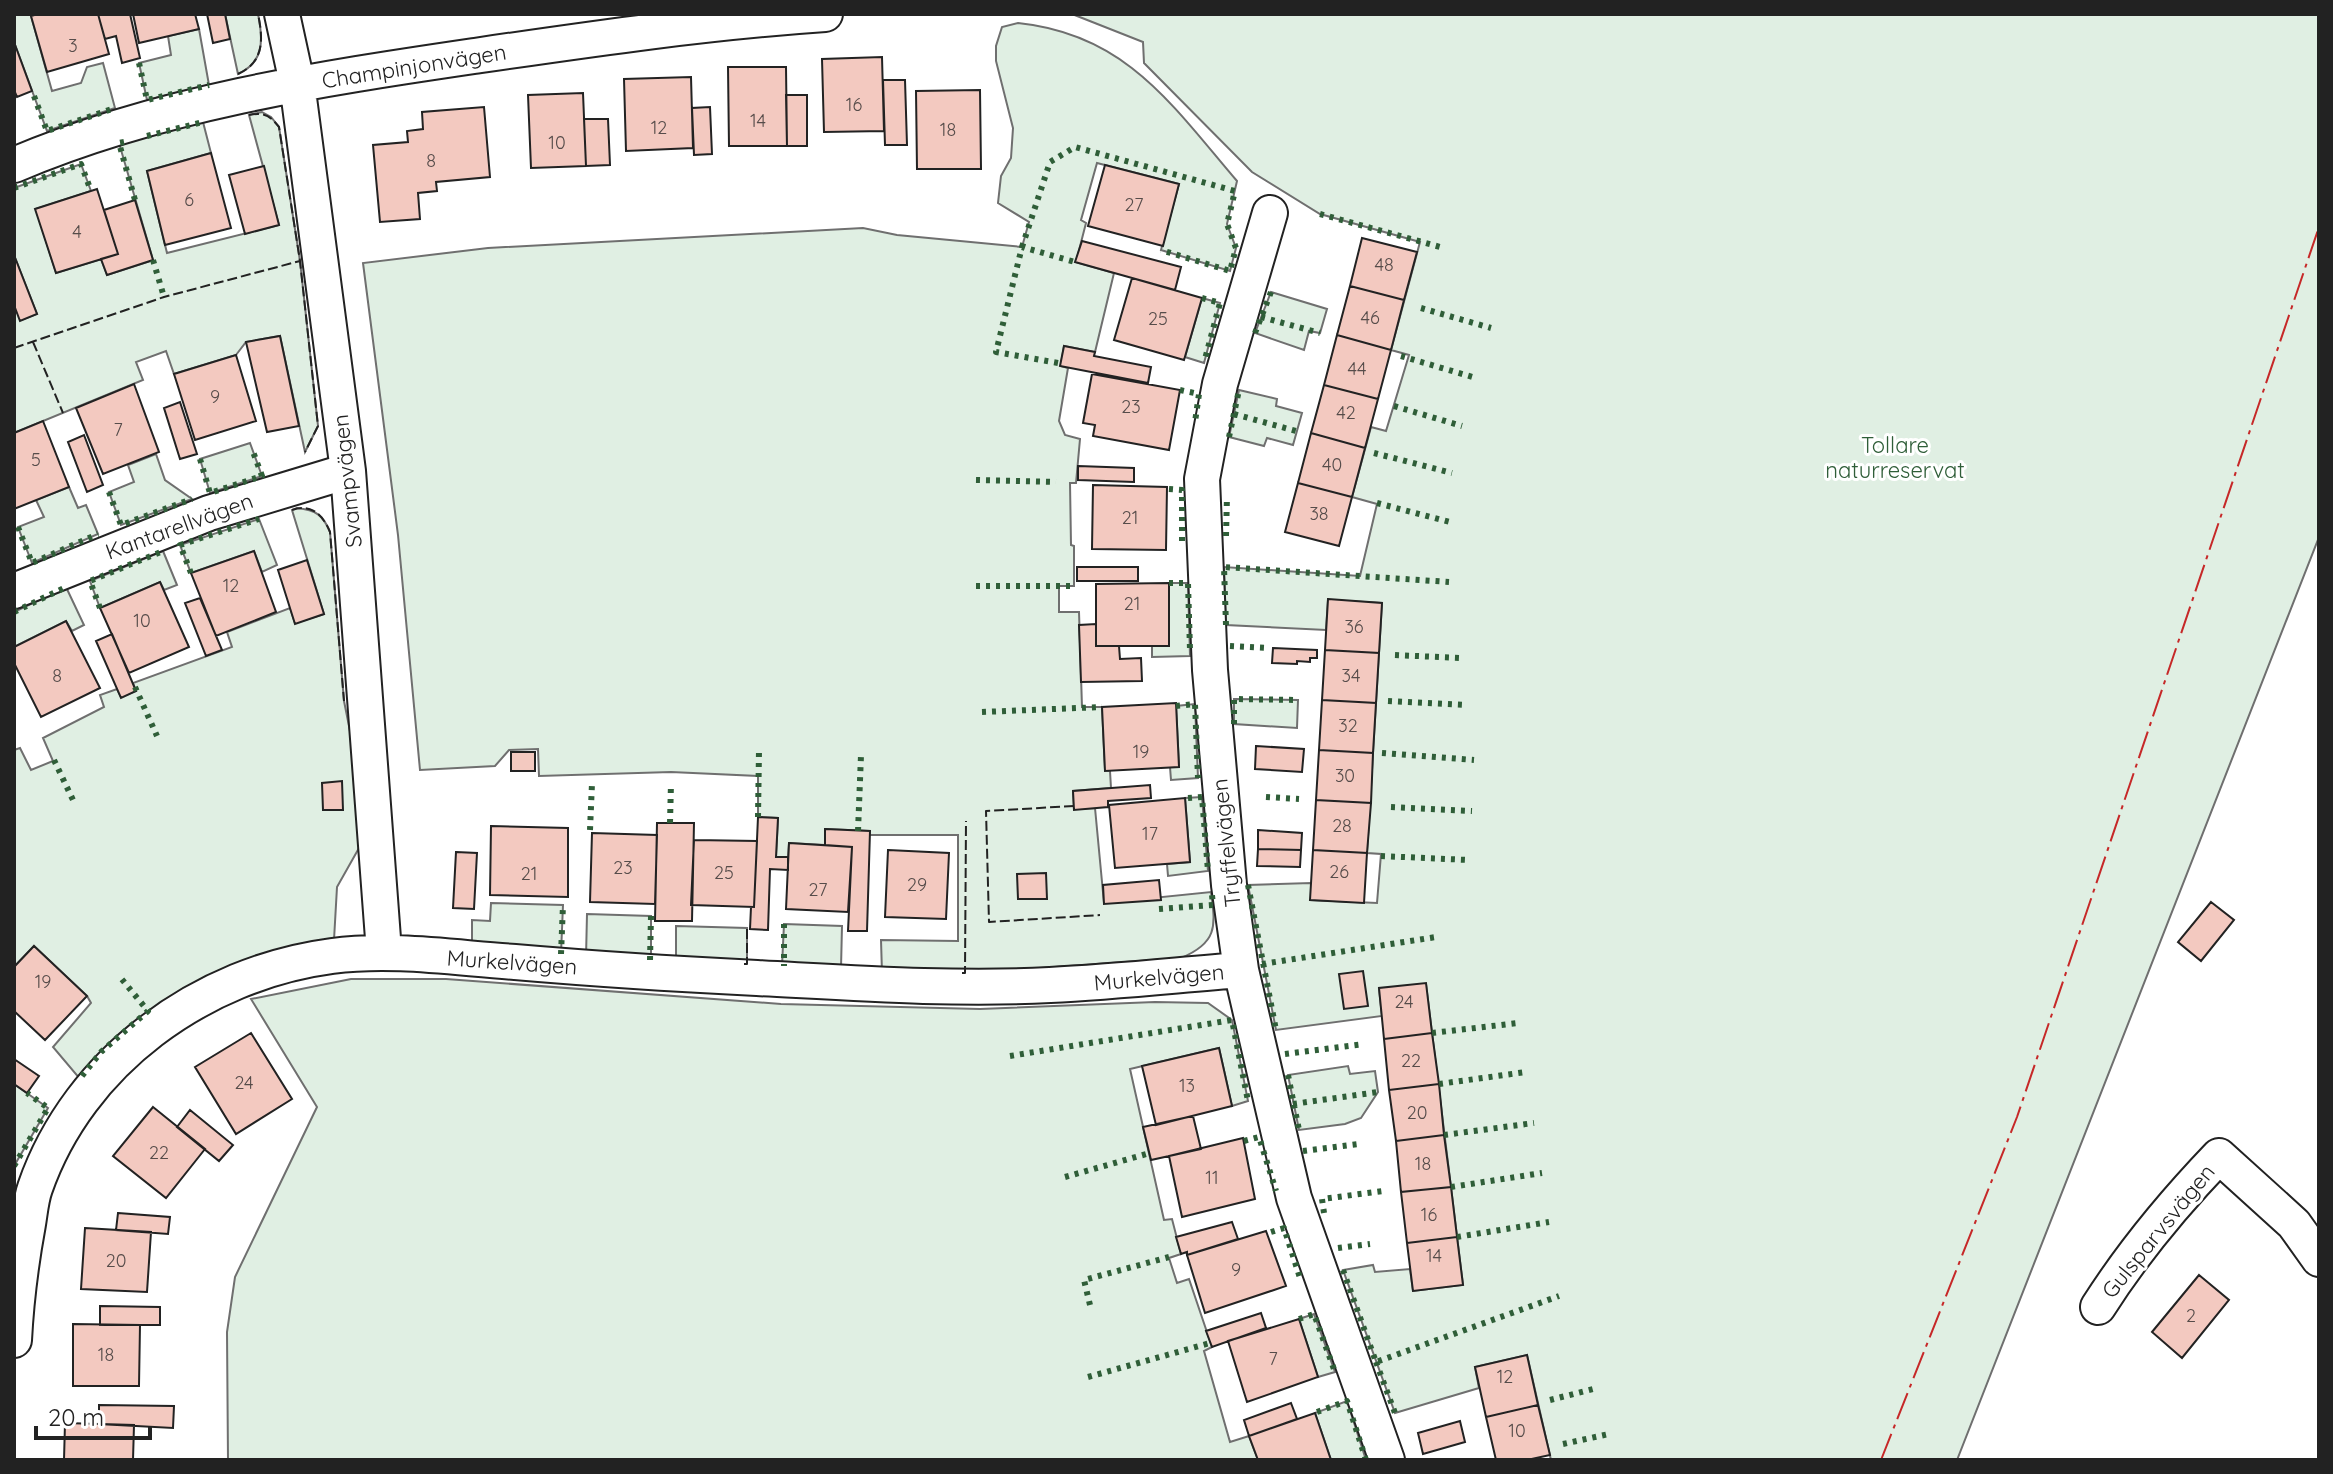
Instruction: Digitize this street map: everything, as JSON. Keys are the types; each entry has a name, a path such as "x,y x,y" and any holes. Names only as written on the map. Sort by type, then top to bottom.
{"street":[{"name":"Svampvägen","path":"282,14 297,83 348,471 384,952"},
{"name":"Champinjonvägen","path":"14,165 57,147 156,116 297,83 635,32 825,14"},
{"name":"Tryffelvägen","path":"1270,213 1220,384 1202,479 1210,670 1229,885 1241,970 1294,1198 1387,1460"},
{"name":"Kantarellvägen","path":"14,591 209,513 348,471"},
{"name":"Murkelvägen","path":"14,1340 24,1249 35,1189 57,1141 80,1106 124,1052 180,1009 205,994 292,963 384,952 664,973 968,987 1050,985 1241,970"},
{"name":"Gulsparvsvägen","path":"2098,1307 2122,1270 2168,1212 2219,1156 2294,1224 2319,1259"}],"green space":[{"path":"14,14 38,14 31,16 52,91 81,83 87,67 103,63 115,108 47,131 14,42"},
{"path":"225,14 258,14 261,40 258,56 238,74"},
{"name":"Tollare naturreservat","path":"1072,14 2319,14 2319,537 1957,1460 1551,1460 1527,1355 1475,1367 1479,1388 1395,1413 1343,1270 1373,1265 1375,1272 1410,1269 1413,1291 1463,1285 1426,984 1379,989 1382,1016 1276,1030 1248,885 1311,883 1311,900 1377,903 1381,854 1367,853 1382,603 1328,600 1326,630 1226,625 1224,567 1360,576 1377,504 1352,497 1371,427 1386,431 1409,355 1391,350 1420,242 1320,214 1252,172 1144,63 1143,42"},
{"path":"1018,23 1056,30 1089,42 1118,58 1168,101 1237,181 1227,224 1236,248 1230,271 1161,250 1179,184 1097,163 1081,220 1086,223 1076,262 1114,273 1095,352 1064,346 1061,366 1068,368 1059,421 1065,435 1080,439 1076,483 1070,483 1074,586 1059,586 1059,612 1079,612 1082,707 1102,707 1105,770 1110,771 1111,788 1073,791 1074,809 1095,808 1104,903 1211,892 1213,924 1208,940 1181,958 958,974 882,973 881,940 958,941 958,835 870,835 869,831 826,829 825,845 789,843 788,857 776,857 778,818 758,817 758,776 671,772 539,776 538,749 509,750 495,766 420,770 398,535 363,263 488,248 863,228 897,235 1022,247 1029,222 998,203 1001,176 1011,158 1013,128 996,61 996,46 1002,27"},
{"path":"199,29 209,85 147,100 139,63 171,55 168,36"},
{"path":"262,112 279,127 300,261 318,426 305,452 280,336 246,342 236,355 174,374 166,351 136,362 143,380 14,433 14,305 21,320 37,314 14,255 14,188 81,164 91,191 36,209 56,273 101,259 107,275 153,260 119,143 203,122 211,153 147,171 167,253 279,225 249,115"},
{"path":"1271,292 1327,309 1320,333 1309,331 1304,350 1255,333"},
{"path":"1202,298 1220,303 1204,363 1185,357"},
{"path":"1239,390 1277,399 1276,406 1302,413 1293,445 1267,438 1264,446 1229,437"},
{"path":"250,443 262,476 210,493 200,459"},
{"path":"156,454 165,480 192,499 121,525 109,492 134,482 128,465"},
{"path":"69,487 78,508 86,505 98,534 32,563 18,527 44,517 36,500"},
{"path":"297,508 318,514 330,532 344,701 354,751 359,848 337,887 334,940 235,966 148,1011 101,1052 80,1079 53,1047 91,1003 87,996 34,946 14,967 14,750 20,748 31,770 53,761 43,738 104,707 100,695 117,689 121,697 136,691 133,683 232,647 227,632 290,608 295,623 324,614 292,510"},
{"path":"259,519 277,565 262,572 254,551 191,573 180,545"},
{"path":"163,551 177,585 164,590 160,582 100,608 90,581"},
{"path":"1169,583 1188,583 1190,656 1152,657 1152,646 1169,645"},
{"path":"66,587 84,625 72,631 66,621 14,647 14,612"},
{"path":"1234,699 1298,700 1297,728 1234,724"},
{"path":"1195,704 1198,778 1171,780 1170,767 1179,766 1176,706"},
{"path":"1202,797 1208,871 1168,876 1167,864 1190,862 1185,798"},
{"path":"491,903 563,905 561,954 472,952 472,920 490,921"},
{"path":"587,914 651,916 651,960 586,957"},
{"path":"784,924 842,926 841,968 782,966"},
{"path":"676,926 747,928 747,964 676,961"},
{"path":"351,979 446,979 781,1004 980,1009 1208,1003 1232,1020 1248,1101 1232,1106 1219,1048 1130,1069 1164,1220 1172,1219 1181,1254 1169,1258 1177,1283 1189,1279 1212,1347 1204,1351 1230,1442 1249,1436 1258,1460 228,1460 227,1332 235,1277 317,1107 251,999"},
{"path":"1348,1066 1350,1074 1375,1071 1378,1092 1361,1118 1345,1124 1299,1130 1288,1075"},
{"path":"14,1084 48,1108 14,1166"},
{"path":"1314,1314 1335,1372 1318,1377 1299,1319"},
{"path":"1347,1401 1366,1460 1331,1460 1315,1413"}],"building":[{"path":"98,14 109,54 47,72 31,16"},
{"path":"98,14 130,14 140,58 122,63 116,36 105,39"},
{"path":"133,14 195,14 199,29 139,43"},
{"path":"207,14 225,14 230,39 213,43"},
{"path":"14,42 32,91 17,97 14,90"},
{"path":"882,57 884,131 824,132 822,59"},
{"path":"728,67 786,67 787,146 729,146"},
{"path":"691,77 693,148 626,151 624,79"},
{"path":"883,80 905,80 907,145 885,145"},
{"path":"980,90 981,169 917,169 916,91"},
{"path":"583,93 586,166 531,168 528,95"},
{"path":"786,95 807,95 807,146 787,146"},
{"path":"484,107 490,177 436,182 437,191 418,193 420,219 380,222 373,145 408,142 407,131 423,129 422,112"},
{"path":"710,107 712,154 694,155 692,108"},
{"path":"584,119 608,119 610,165 586,166"},
{"path":"211,153 231,228 165,245 147,171"},
{"path":"1105,165 1179,184 1163,246 1088,226"},
{"path":"264,166 279,225 245,234 229,175"},
{"path":"97,189 118,254 56,273 35,209"},
{"path":"135,200 153,260 107,275 101,259 118,254 104,210"},
{"path":"1362,238 1417,252 1404,300 1350,286"},
{"path":"1082,241 1181,267 1175,290 1075,262"},
{"path":"14,255 37,314 20,321 14,305"},
{"path":"1132,278 1202,298 1184,360 1114,340"},
{"path":"1350,286 1404,300 1391,350 1337,335"},
{"path":"1337,335 1391,350 1378,399 1324,385"},
{"path":"280,336 299,426 267,432 246,342"},
{"path":"1064,346 1095,352 1094,356 1151,367 1148,383 1060,366"},
{"path":"236,355 256,421 195,440 174,374"},
{"path":"1092,374 1180,390 1169,450 1093,436 1095,425 1083,423"},
{"path":"134,384 159,452 103,474 76,408"},
{"path":"1324,385 1378,399 1365,448 1311,433"},
{"path":"180,402 197,454 180,459 164,408"},
{"path":"43,421 69,487 14,509 14,433"},
{"path":"1311,433 1365,448 1352,497 1298,483"},
{"path":"84,435 103,485 87,492 68,442"},
{"path":"1078,466 1134,468 1134,482 1078,480"},
{"path":"1298,483 1352,497 1339,546 1285,532"},
{"path":"1093,485 1167,487 1166,550 1092,549"},
{"path":"254,551 276,612 216,636 191,573"},
{"path":"307,560 324,614 295,624 278,570"},
{"path":"1077,567 1138,567 1138,581 1077,581"},
{"path":"160,582 189,647 129,673 100,608"},
{"path":"1169,583 1169,646 1096,646 1096,584"},
{"path":"200,598 222,650 206,656 185,603"},
{"path":"1328,599 1382,603 1379,653 1325,650"},
{"path":"66,621 100,688 41,717 14,663 14,647"},
{"path":"1096,624 1096,646 1119,646 1120,659 1141,658 1142,681 1081,682 1079,625"},
{"path":"112,634 136,691 121,698 96,641"},
{"path":"1273,648 1317,650 1317,658 1310,658 1310,662 1297,661 1297,664 1272,663"},
{"path":"1325,650 1379,653 1376,703 1322,700"},
{"path":"1322,700 1376,703 1373,753 1319,750"},
{"path":"1176,703 1179,767 1105,771 1102,707"},
{"path":"1256,746 1304,749 1302,772 1255,769"},
{"path":"1319,750 1373,753 1371,803 1316,800"},
{"path":"511,752 535,752 535,771 511,771"},
{"path":"342,781 343,810 323,810 322,783"},
{"path":"1150,785 1151,798 1108,801 1108,807 1074,810 1073,791"},
{"path":"1185,798 1190,862 1115,868 1109,805"},
{"path":"1316,800 1371,803 1367,853 1313,850"},
{"path":"758,817 778,818 776,857 788,857 788,870 770,869 768,930 750,929 751,907 754,907"},
{"path":"657,823 694,823 692,921 655,921"},
{"path":"491,826 568,828 568,897 490,895"},
{"path":"825,829 870,831 867,931 848,931 852,847 825,845"},
{"path":"1258,830 1302,833 1301,850 1258,849"},
{"path":"592,833 657,835 655,904 590,902"},
{"path":"694,840 757,841 754,907 691,905"},
{"path":"789,843 852,847 848,912 786,909"},
{"path":"1258,849 1301,850 1300,867 1257,866"},
{"path":"888,850 949,853 946,919 885,917"},
{"path":"1313,850 1367,853 1364,903 1310,900"},
{"path":"456,852 477,853 474,909 453,908"},
{"path":"1046,873 1047,899 1018,899 1017,874"},
{"path":"1159,880 1161,900 1104,904 1103,885"},
{"path":"2211,902 2234,920 2201,961 2178,942"},
{"path":"34,946 87,996 45,1040 14,1011 14,967"},
{"path":"1363,971 1368,1006 1344,1009 1339,974"},
{"path":"1426,983 1432,1033 1384,1039 1379,988"},
{"path":"251,1033 292,1099 236,1134 195,1067"},
{"path":"1432,1033 1439,1084 1389,1090 1384,1039"},
{"path":"1219,1048 1232,1106 1156,1125 1142,1066"},
{"path":"14,1059 39,1076 27,1093 14,1084"},
{"path":"1439,1084 1444,1135 1396,1141 1389,1090"},
{"path":"153,1107 205,1149 166,1198 113,1156"},
{"path":"190,1110 233,1145 219,1161 177,1127"},
{"path":"1193,1116 1201,1149 1151,1160 1143,1127"},
{"path":"1444,1135 1451,1187 1401,1192 1396,1141"},
{"path":"1243,1138 1255,1199 1182,1217 1169,1156"},
{"path":"1451,1187 1457,1237 1407,1243 1401,1192"},
{"path":"118,1213 170,1217 168,1234 116,1230"},
{"path":"1232,1222 1238,1239 1187,1255 1187,1252 1181,1254 1176,1237"},
{"path":"85,1228 151,1232 147,1292 81,1289"},
{"path":"1266,1231 1286,1286 1205,1313 1187,1255"},
{"path":"1457,1237 1463,1285 1413,1291 1407,1243"},
{"path":"2199,1275 2229,1300 2182,1358 2152,1332"},
{"path":"100,1306 160,1307 160,1325 100,1325"},
{"path":"1261,1313 1266,1328 1212,1347 1206,1331"},
{"path":"1299,1319 1318,1377 1247,1402 1228,1341"},
{"path":"73,1324 140,1325 139,1386 73,1386"},
{"path":"1527,1355 1538,1405 1486,1417 1475,1367"},
{"path":"1291,1403 1297,1419 1249,1436 1244,1420"},
{"path":"99,1405 174,1406 173,1428 99,1424"},
{"path":"1538,1405 1550,1455 1527,1460 1496,1460 1486,1417"},
{"path":"1315,1413 1331,1460 1258,1460 1249,1436"},
{"path":"1460,1421 1465,1442 1423,1454 1418,1433"},
{"path":"65,1423 134,1425 133,1460 64,1460"}],"hedge":[{"path":"139,63 147,100 209,85"},
{"path":"34,96 47,131 115,108"},
{"path":"147,136 203,122"},
{"path":"124,142 119,143 135,200"},
{"path":"1022,247 1050,162 1075,147 1235,191 1227,224 1236,248 1230,271 1161,250"},
{"path":"14,188 81,164 91,191"},
{"path":"1320,214 1444,248"},
{"path":"1058,363 996,352 1022,247 1075,262"},
{"path":"153,260 164,297"},
{"path":"1255,333 1271,292"},
{"path":"1202,298 1220,303 1205,359"},
{"path":"1421,308 1491,328"},
{"path":"1261,317 1320,333"},
{"path":"1401,356 1476,378"},
{"path":"1180,390 1199,394 1195,422"},
{"path":"1229,437 1239,390"},
{"path":"1394,406 1462,426"},
{"path":"1234,414 1296,431"},
{"path":"200,459 210,493 262,476 252,449"},
{"path":"1374,453 1452,473"},
{"path":"976,480 1056,482"},
{"path":"1169,489 1182,490 1182,545"},
{"path":"109,492 121,525 192,499"},
{"path":"1226,536 1227,496"},
{"path":"1377,503 1450,522"},
{"path":"191,573 180,545 259,519"},
{"path":"18,527 32,563 98,534"},
{"path":"100,608 90,581 163,551"},
{"path":"1226,625 1224,567 1449,582"},
{"path":"1169,583 1188,583 1190,650"},
{"path":"976,586 1075,586"},
{"path":"14,612 66,587"},
{"path":"1230,646 1268,648"},
{"path":"1395,655 1460,658"},
{"path":"135,687 157,736"},
{"path":"1234,724 1234,699 1298,700"},
{"path":"1388,701 1467,705"},
{"path":"1176,706 1195,704 1198,778"},
{"path":"982,712 1102,707"},
{"path":"758,817 759,750"},
{"path":"1382,753 1474,760"},
{"path":"858,831 861,755"},
{"path":"54,760 73,800"},
{"path":"590,830 592,783"},
{"path":"670,823 671,783"},
{"path":"1188,798 1202,797 1208,871"},
{"path":"1266,797 1299,799"},
{"path":"1391,807 1472,811"},
{"path":"1381,856 1469,860"},
{"path":"1248,885 1276,1030"},
{"path":"1159,909 1213,905 1212,895"},
{"path":"561,954 563,905"},
{"path":"650,960 651,916"},
{"path":"784,924 784,966"},
{"path":"1262,964 1436,937"},
{"path":"82,1076 101,1052 148,1011 120,977"},
{"path":"1010,1056 1232,1020 1248,1101"},
{"path":"1432,1033 1518,1023"},
{"path":"1285,1054 1364,1044"},
{"path":"1439,1084 1526,1072"},
{"path":"1288,1075 1299,1130"},
{"path":"1293,1104 1378,1092"},
{"path":"14,1166 48,1108 27,1093"},
{"path":"1444,1135 1534,1123"},
{"path":"1244,1141 1259,1137 1276,1191"},
{"path":"1303,1151 1358,1144"},
{"path":"1065,1177 1150,1153"},
{"path":"1451,1187 1542,1173"},
{"path":"1324,1213 1322,1199 1383,1191"},
{"path":"1457,1237 1549,1222"},
{"path":"1271,1232 1284,1228 1301,1281"},
{"path":"1338,1248 1370,1244"},
{"path":"1090,1305 1084,1280 1169,1257"},
{"path":"1343,1270 1376,1362 1559,1296"},
{"path":"1299,1319 1314,1314 1335,1372"},
{"path":"1088,1377 1210,1343"},
{"path":"1376,1362 1395,1413"},
{"path":"1550,1400 1593,1389"},
{"path":"1317,1412 1347,1401 1366,1460"},
{"path":"1563,1444 1609,1434"}],"fence":[{"path":"238,74 258,56 261,40 258,14"},
{"path":"249,115 267,116 279,127 300,261 318,426 305,452"},
{"path":"14,348 164,297 300,261"},
{"path":"33,342 63,413"},
{"path":"292,510 311,509 324,520 330,532 344,701"},
{"path":"1074,806 986,811 989,922 1100,915"},
{"path":"962,973 965,973 966,821"},
{"path":"744,964 747,964 747,928"}],"power":[{"path":"1881,1460 2017,1117 2319,227"}]}
